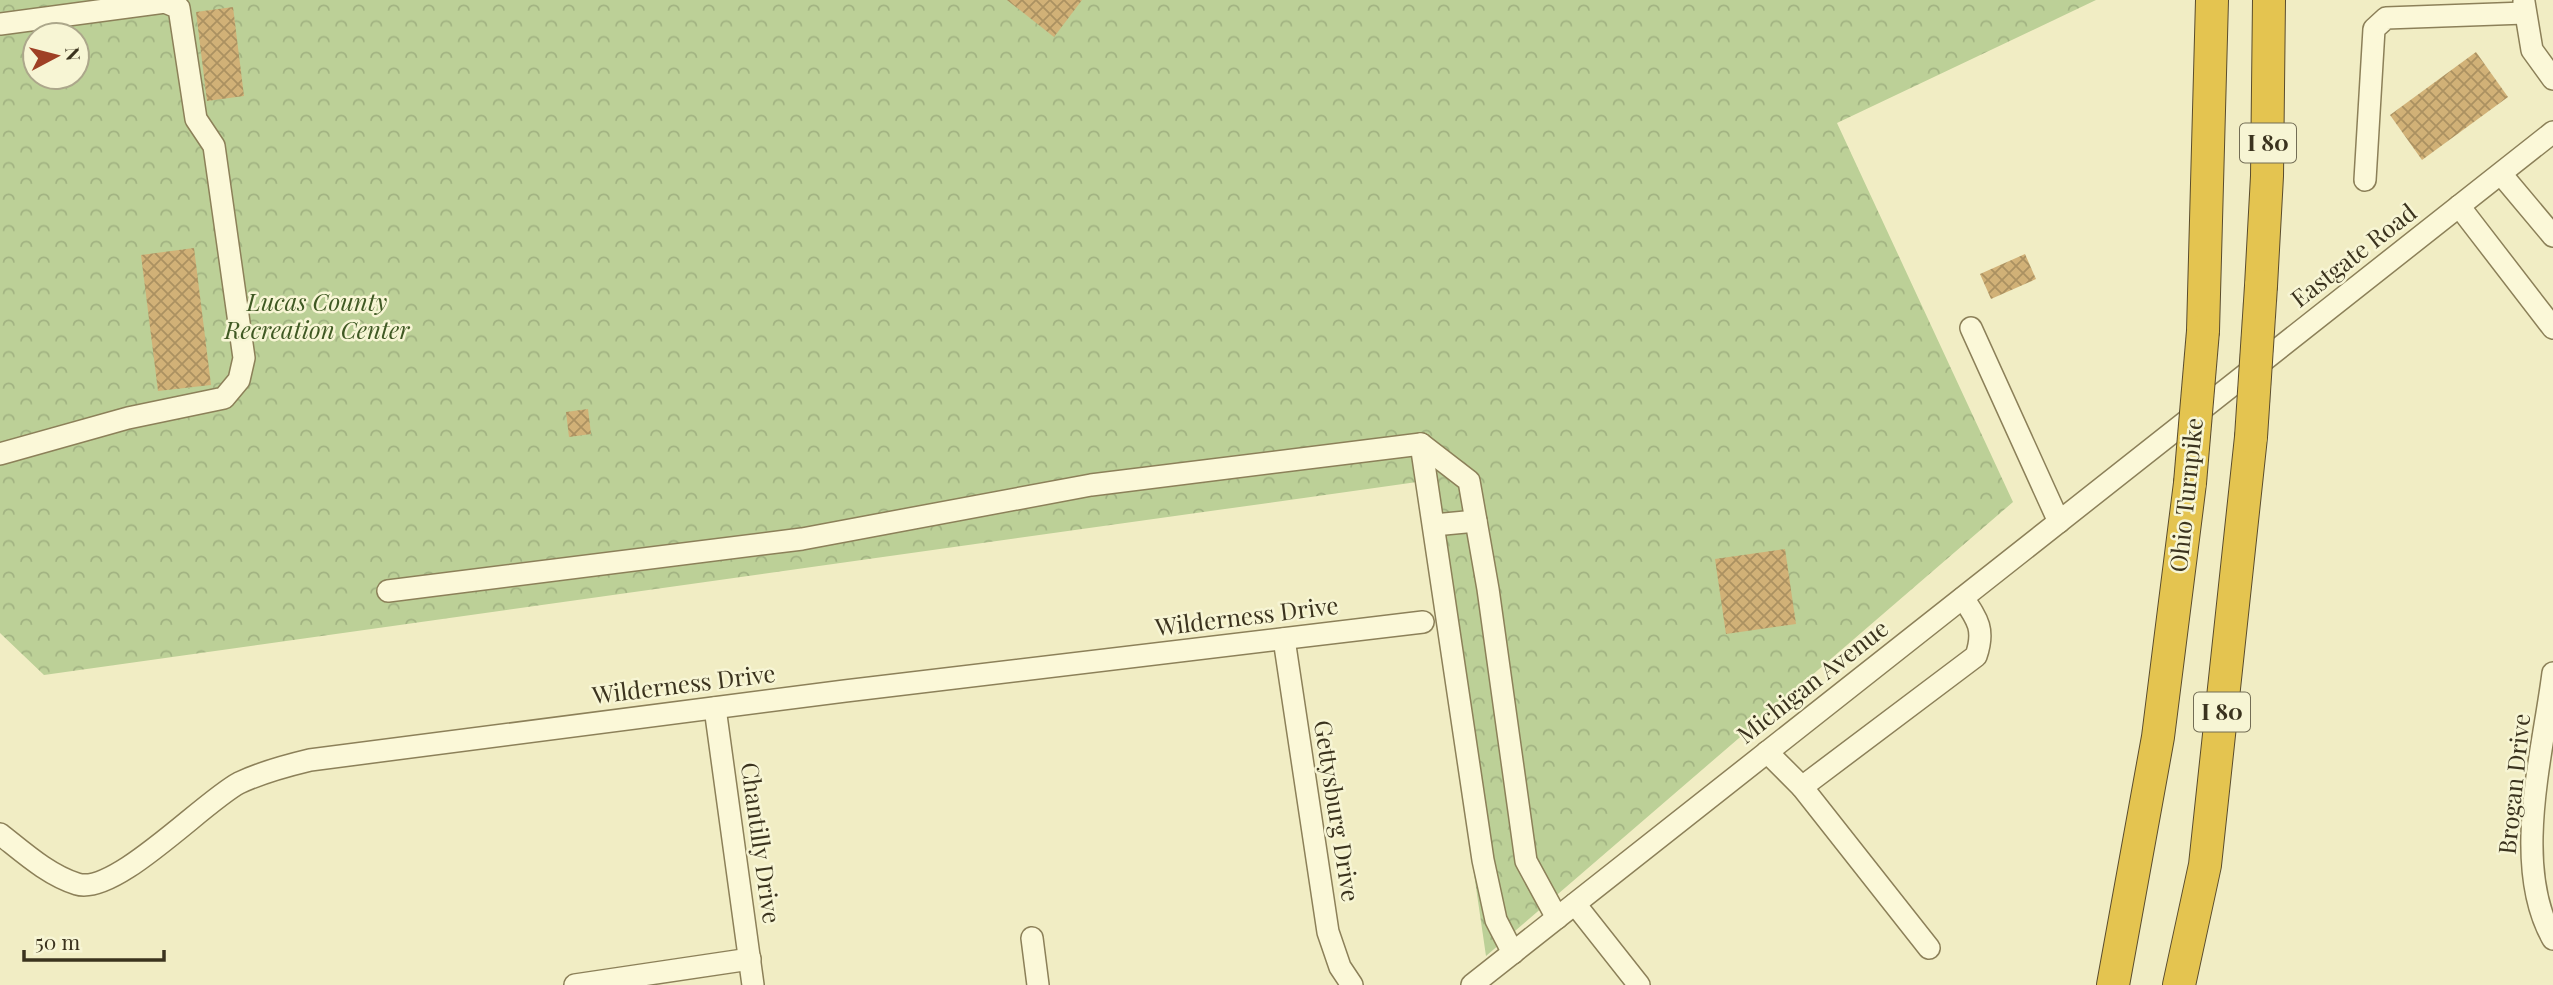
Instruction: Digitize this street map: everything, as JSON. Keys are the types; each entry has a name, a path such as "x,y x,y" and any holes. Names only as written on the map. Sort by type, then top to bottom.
{"highway":[{"name":"Ohio Turnpike","path":"2113,985 2158,737 2190,483 2203,331 2212,0"},
{"name":"I 80","path":"2179,985 2205,865 2251,437 2267,176 2269,0"}],"street":[{"path":"0,24 165,2 179,8 196,119 214,146 244,358 239,380 225,398 128,418 0,454"},
{"path":"2365,180 2374,29 2386,19 2524,6 2532,50 2553,79"},
{"name":"Eastgate Road","path":"2187,421 2459,206 2501,174 2549,143"},
{"path":"2501,174 2553,236"},
{"path":"2459,206 2553,328"},
{"path":"1971,328 2059,522"},
{"name":"Michigan Avenue","path":"1472,985 2187,421"},
{"path":"1421,444 1483,860 1496,920 1513,953"},
{"path":"388,591 610,566 802,539 1091,485 1421,444 1469,481 1526,862 1557,918"},
{"path":"1434,525 1476,521"},
{"path":"1802,787 1976,656 1982,639 1981,624 1964,598"},
{"name":"Wilderness Drive","path":"0,834 33,860 78,885 94,883 116,875 148,853 236,785 272,769 310,760 1423,622"},
{"name":"Gettysburg Drive","path":"1284,639 1328,932 1339,967 1352,985"},
{"name":"Brogan Drive","path":"2553,673 2532,850 2535,888 2553,939"},
{"name":"Chantilly Drive","path":"715,708 753,985"},
{"path":"1767,752 1802,787 1929,948"},
{"path":"1575,904 1639,985"},
{"path":"1032,938 1038,985"},
{"path":"575,985 750,959"}],"green space":[{"name":"Lucas County Recreation Center","path":"0,0 2096,0 1837,123 2013,502 1486,956 1417,482 44,675 0,633"}],"building":[{"path":"1007,0 1082,0 1054,37"},
{"path":"233,7 244,96 207,101 196,12"},
{"path":"2476,52 2508,97 2422,160 2390,115"},
{"path":"194,248 211,385 158,391 141,255"},
{"path":"2025,254 2036,279 1991,299 1980,274"},
{"path":"588,409 591,434 569,437 566,412"},
{"path":"1785,549 1796,624 1726,634 1715,559"}]}
